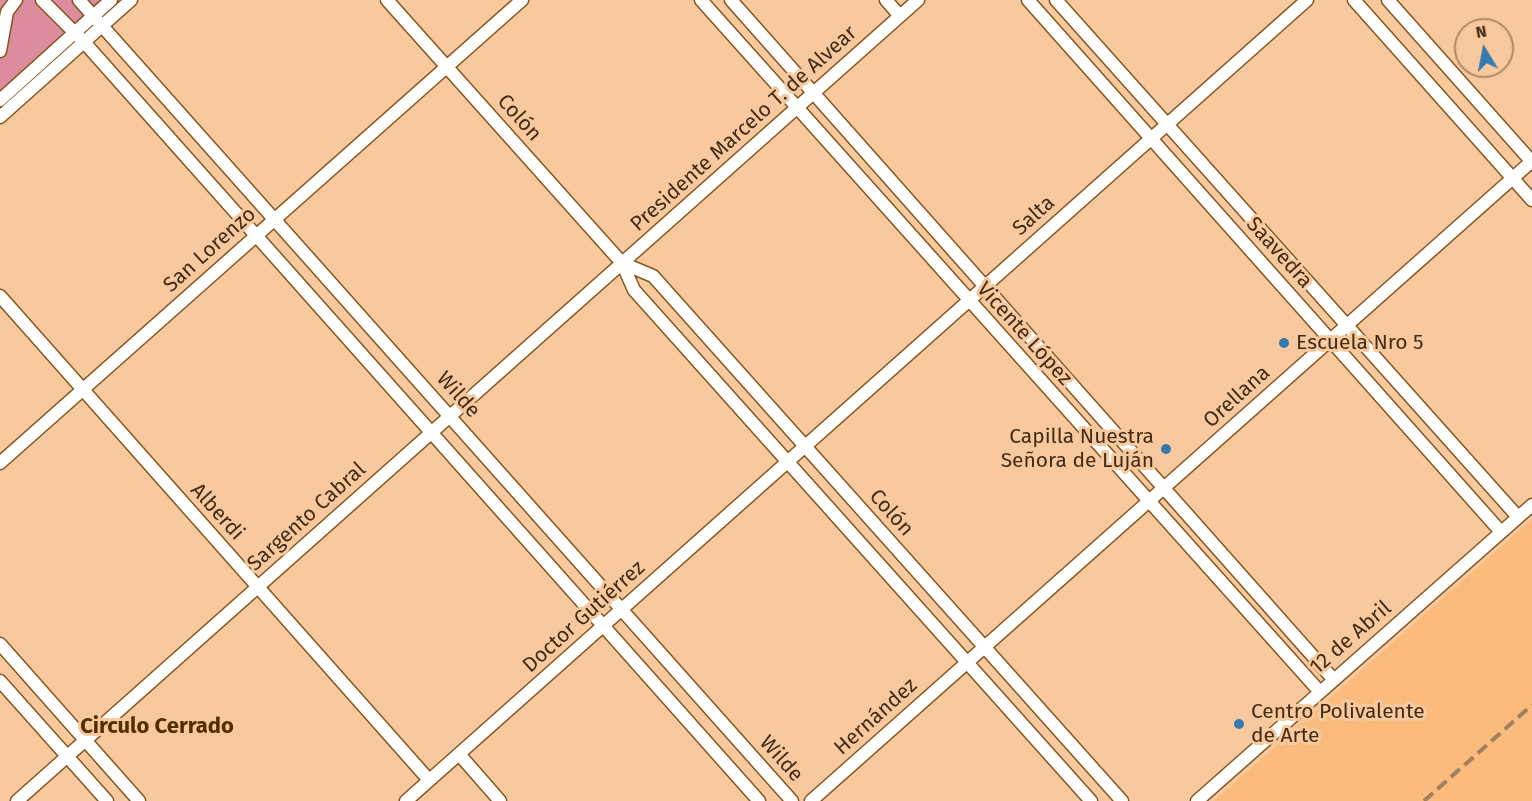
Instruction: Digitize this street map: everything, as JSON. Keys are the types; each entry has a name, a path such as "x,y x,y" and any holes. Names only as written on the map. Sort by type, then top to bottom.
{"street":[{"path":"0,51 7,12 16,0"},
{"name":"Wilde","path":"42,0 84,42 759,801"},
{"name":"Wilde","path":"79,0 792,801"},
{"path":"0,117 84,42 111,0"},
{"path":"0,100 75,33 131,0"},
{"name":"Colón","path":"387,0 622,263 634,290 1091,801"},
{"name":"San Lorenzo","path":"0,463 522,0"},
{"name":"Vicente López","path":"701,0 1320,692"},
{"path":"886,0 900,16"},
{"name":"Presidente Marcelo T. de Alvear","path":"622,263 918,0"},
{"name":"Saavedra","path":"1028,0 1501,532"},
{"name":"Saavedra","path":"1056,0 1518,517"},
{"name":"Salta","path":"788,462 1307,0"},
{"path":"1354,0 1532,200"},
{"path":"1388,0 1532,161"},
{"name":"Vicente López","path":"734,1 1334,680"},
{"name":"Orellana","path":"967,662 1532,161"},
{"name":"Colón","path":"622,263 653,276 1122,801"},
{"name":"Sargento Cabral","path":"17,801 622,263"},
{"name":"Alberdi","path":"0,296 429,780"},
{"name":"Doctor Gutiérrez","path":"406,801 788,462"},
{"name":"12 de Abril","path":"1197,801 1532,505"},
{"path":"0,644 139,801"},
{"name":"Hernández","path":"811,801 967,662"},
{"path":"0,681 107,801"},
{"path":"459,754 500,801"}],"shaded area":[{"path":"0,0 102,0 0,91"},
{"path":"1532,519 1532,801 1214,801"}],"railway":[{"path":"1424,801 1532,705"}],"place":[{"name":"Escuela Nro 5","path":"1284,343"},
{"name":"Capilla Nuestra Señora de Luján","path":"1166,449"},
{"name":"Centro Polivalente de Arte","path":"1239,724"}],"district":[{"name":"Circulo Cerrado","path":"157,727"}]}
